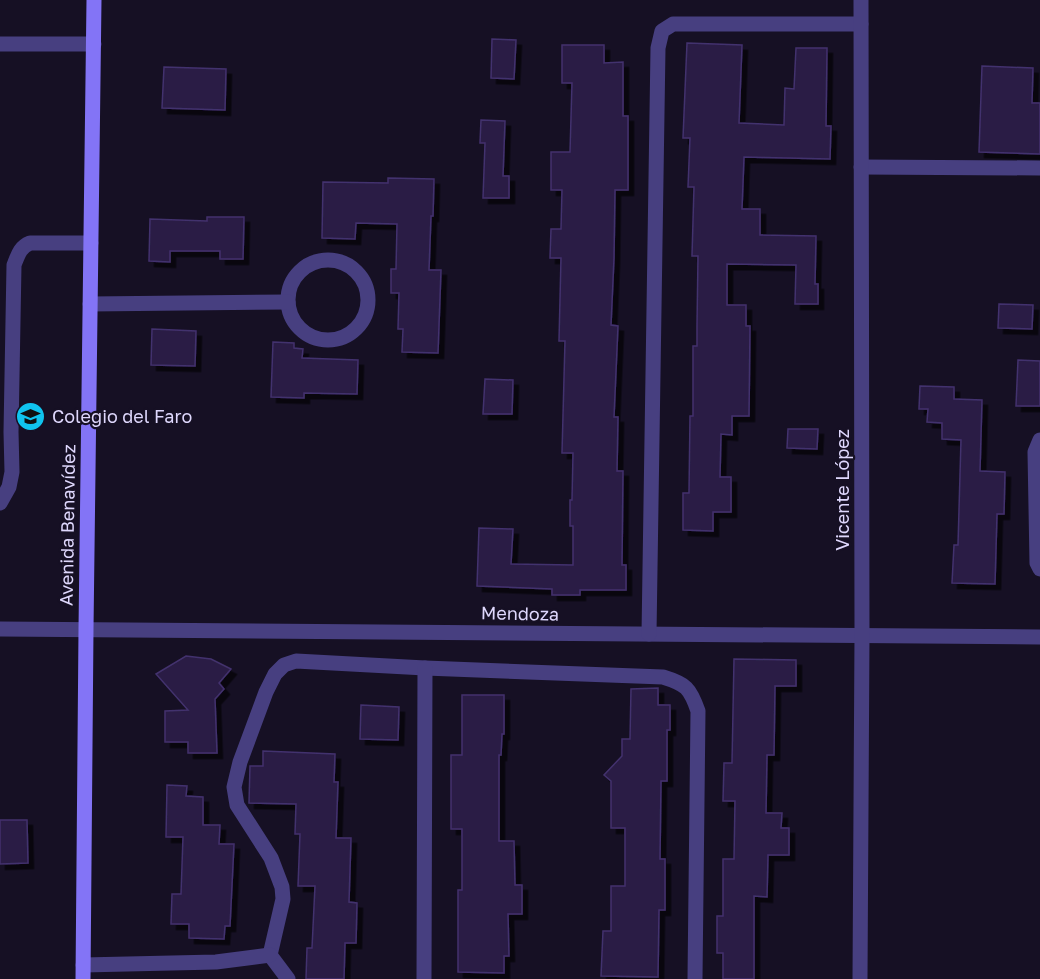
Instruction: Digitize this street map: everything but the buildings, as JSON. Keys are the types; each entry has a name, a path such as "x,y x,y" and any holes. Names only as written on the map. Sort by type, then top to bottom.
{"main road":[{"name":"Avenida Benavídez","path":"83,972 94,0"}],"street":[{"name":"Vicente López","path":"860,979 861,0"},
{"path":"649,634 658,48 662,31 673,24 861,24"},
{"path":"0,44 94,44"},
{"path":"861,167 1040,168"},
{"path":"0,503 9,487 12,472 14,265 19,252 30,243 91,243"},
{"path":"327,260 339,261 360,275 366,286 368,299 366,313 360,325 349,334 336,339 323,339 304,331 291,316 288,302 289,290 294,278 303,268 314,262 327,260"},
{"path":"90,304 288,302"},
{"path":"1040,440 1035,452 1037,563 1040,569"},
{"name":"Mendoza","path":"0,629 1040,637"},
{"path":"288,979 270,955 283,899 282,887 271,858 237,805 234,787 240,762 266,692 275,674 284,665 296,661 663,677 686,687 693,696 698,711 695,979"},
{"path":"424,979 425,668"},
{"path":"83,972 216,962 270,955"}],"place":[{"name":"Colegio del Faro","path":"31,416"}]}
